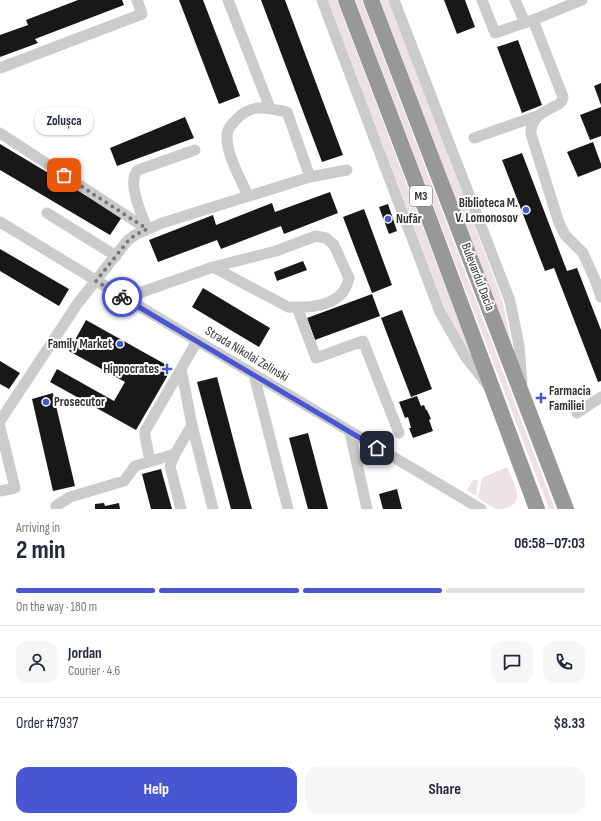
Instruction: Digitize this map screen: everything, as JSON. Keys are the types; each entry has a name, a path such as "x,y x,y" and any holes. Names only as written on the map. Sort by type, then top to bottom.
{"highway":[{"name":"Bulevardul Dacia","path":"346,0 420,192 537,509"},
{"name":"Bulevardul Dacia","path":"371,0 566,509"}],"street":[{"path":"0,68 142,14 138,0"},
{"path":"228,0 270,108"},
{"name":"Bulevardul Dacia","path":"322,0 440,312 465,356 493,392"},
{"path":"394,0 510,301 519,346 523,396"},
{"path":"482,0 495,33 582,0"},
{"path":"474,138 537,116 562,101 563,97 529,21 515,0"},
{"path":"248,196 230,153 227,139 228,129 240,115 255,107 270,108 287,112 310,177"},
{"path":"537,116 533,122 531,134 559,223 565,236 583,253 601,297"},
{"path":"0,133 147,229"},
{"path":"147,229 133,186 134,173 138,170 195,150"},
{"path":"0,421 78,303 128,241 135,235 162,223 248,196 310,177 347,170"},
{"path":"47,214 116,256"},
{"name":"Strada Nikolai Zelinski","path":"0,222 96,281 481,509"},
{"path":"125,298 214,267 276,251 316,236 326,238 334,245 349,278 344,292 336,299 310,308 297,307 288,306 214,267"},
{"path":"297,307 316,358 363,341 399,434"},
{"path":"150,461 145,431 197,341"},
{"path":"181,369 192,426 213,509"},
{"path":"254,375 288,509"},
{"path":"577,413 601,397"},
{"path":"181,509 170,466 175,454 192,426"},
{"path":"0,427 15,488 0,491"},
{"path":"350,432 367,509"},
{"path":"56,506 70,497 124,481 135,466 175,454"}],"shaded area":[{"path":"328,0 337,0 470,353 468,353 446,311"},
{"path":"355,0 362,0 555,509 549,509"},
{"path":"380,0 389,0 503,302 512,347"},
{"path":"507,467 515,487 517,498 512,506 498,509 490,506 478,498 482,478"},
{"path":"473,480 478,480 476,496 467,490"}],"building":[{"path":"78,0 122,0 124,5 35,39 38,43 0,57 0,35 28,25 26,20"},
{"path":"179,0 203,0 240,96 219,104"},
{"path":"261,0 285,0 343,155 322,162"},
{"path":"444,0 465,0 475,27 457,34"},
{"path":"518,40 542,105 522,113 497,47"},
{"path":"601,83 601,105 594,86"},
{"path":"601,107 601,136 590,140 580,115"},
{"path":"185,117 194,138 117,166 110,148"},
{"path":"593,142 601,168 578,177 567,152"},
{"path":"0,144 122,217 110,235 0,170"},
{"path":"522,153 567,271 577,268 601,330 601,381 598,382 554,268 545,271 502,160"},
{"path":"330,192 338,213 284,234 281,226 221,249 217,240 158,262 149,240 213,215 216,225 272,203 275,212"},
{"name":"Nufăr","path":"388,204 397,231 389,234 379,207"},
{"path":"364,209 392,285 372,293 343,217"},
{"path":"0,249 69,289 59,306 0,271"},
{"path":"303,261 307,270 277,281 274,272"},
{"path":"203,288 270,328 259,347 192,307"},
{"path":"372,294 380,316 315,340 307,318"},
{"path":"402,310 432,389 411,397 381,318"},
{"path":"86,320 172,368 136,430 50,382 57,369 114,401 125,382 69,351"},
{"path":"0,361 20,373 9,389 0,384"},
{"path":"217,377 252,509 231,509 197,382"},
{"path":"53,393 75,486 53,491 32,399"},
{"path":"417,396 421,406 424,405 427,410 431,419 429,420 433,431 413,438 409,428 411,428 408,417 405,418 399,402"},
{"path":"308,433 328,509 308,509 289,438"},
{"path":"161,469 172,509 151,509 142,474"},
{"path":"397,489 402,509 383,509 379,494"},
{"path":"104,503 105,506 119,503 120,509 95,509 95,504"}],"way so far":[{"path":"64,175 147,229 135,235 128,241 96,281 122,297"}],"place":[{"name":"Zolușca","path":"64,175"},
{"name":"Biblioteca M. V. Lomonosov","path":"526,210"},
{"name":"Nufăr","path":"388,219"},
{"name":"Family Market","path":"120,344"},
{"name":"Hippocrates","path":"167,369"},
{"name":"Farmacia Familiei","path":"541,398"},
{"name":"Prosecutor","path":"46,402"}],"route":[{"path":"122,297 377,448"}]}
